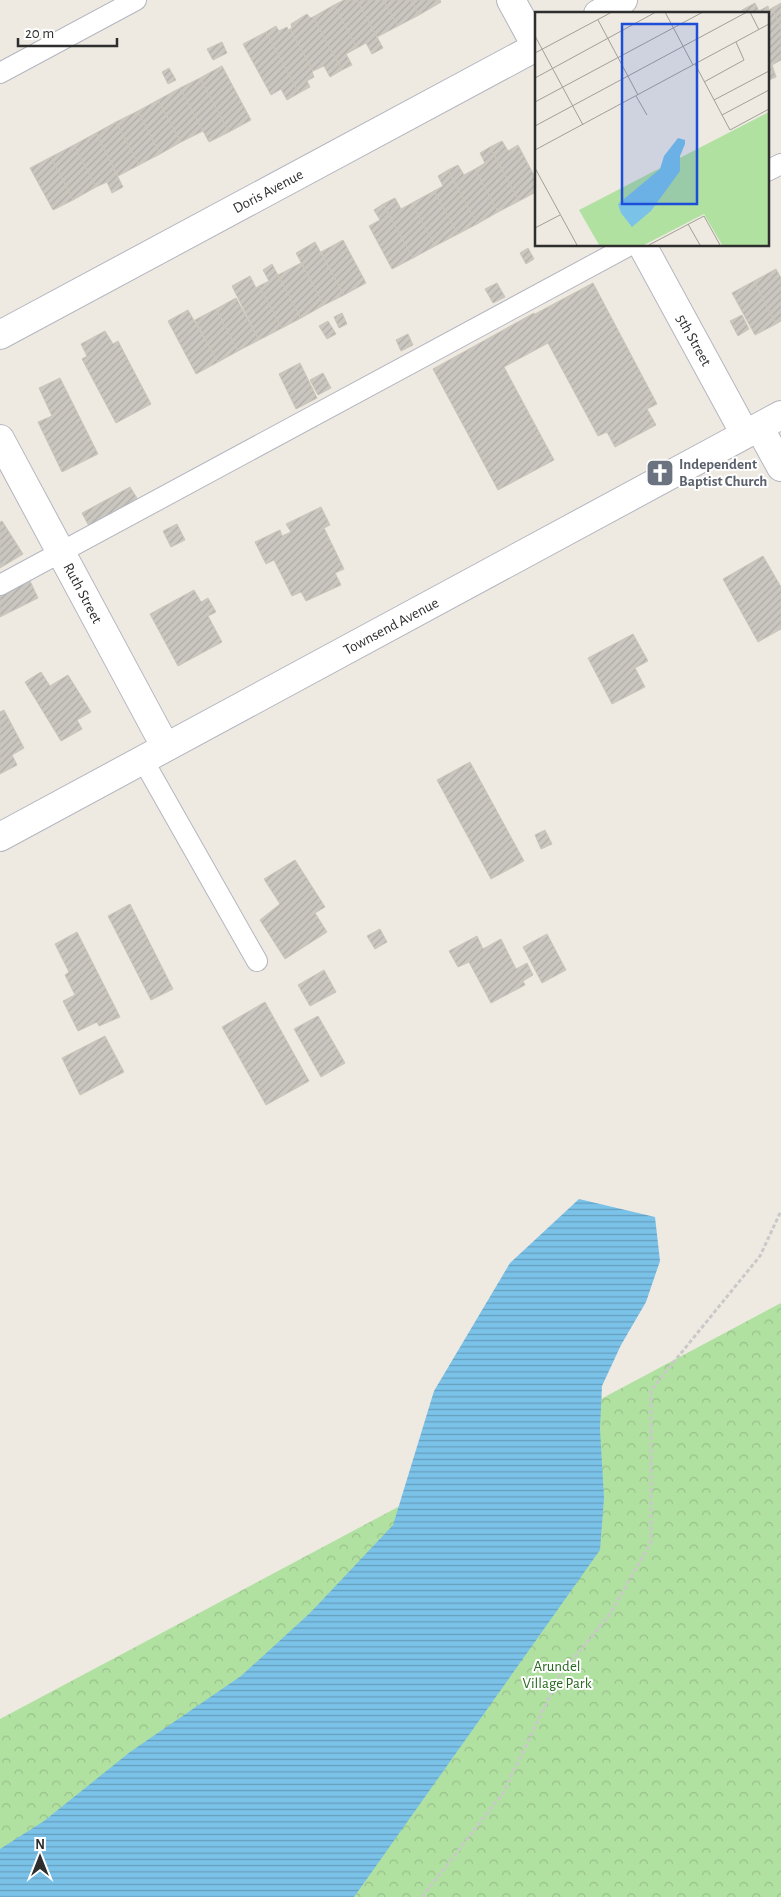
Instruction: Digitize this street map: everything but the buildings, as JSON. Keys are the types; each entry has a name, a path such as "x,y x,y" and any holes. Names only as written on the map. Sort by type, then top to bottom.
{"street":[{"path":"511,0 535,45"},
{"path":"602,12 623,0"},
{"name":"Doris Avenue","path":"0,335 535,48"},
{"name":"5th Street","path":"643,246 762,425 781,467"},
{"name":"Townsend Avenue","path":"0,837 762,425"},
{"name":"Ruth Street","path":"0,439 61,552 154,753"}],"lane":[{"path":"0,73 136,0"},
{"path":"768,170 781,164"},
{"path":"0,585 628,246"},
{"path":"154,753 257,960"}],"path":[{"path":"422,1897 503,1793 560,1675 610,1614 651,1542 651,1390 760,1256 781,1211"}],"green space":[{"name":"Arundel Village Park","path":"781,1303 781,1897 0,1897 0,1719"}],"water":[{"path":"579,1199 655,1217 660,1261 646,1302 621,1345 602,1386 600,1429 604,1498 600,1550 354,1897 0,1897 0,1849 44,1821 130,1752 241,1676 310,1613 393,1525 434,1391 510,1263"}],"place":[{"name":"Independent Baptist Church","path":"660,473"}]}
